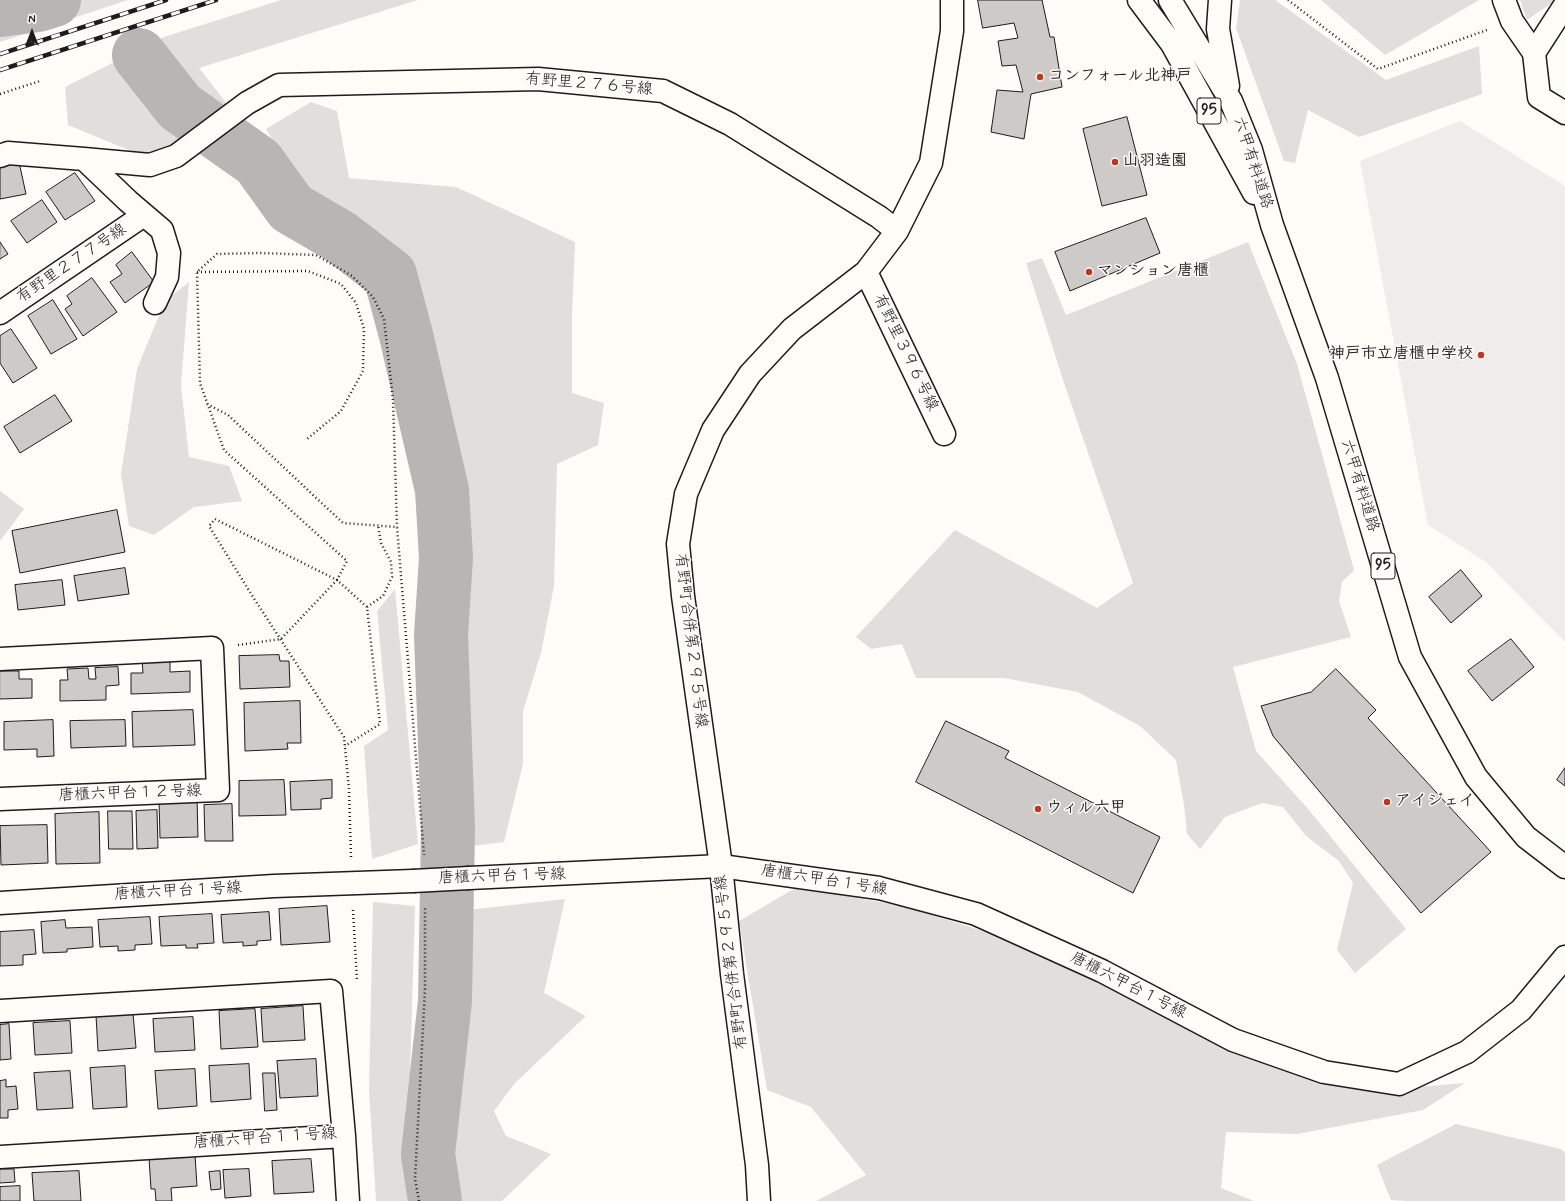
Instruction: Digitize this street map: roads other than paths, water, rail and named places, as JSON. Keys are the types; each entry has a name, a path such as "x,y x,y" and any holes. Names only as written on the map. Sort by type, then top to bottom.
{"street":[{"name":"有野町合併第２９５号線","path":"759,1201 757,1165 732,974 721,866 683,596 678,544 686,494 713,430 750,374 792,329 866,272 898,231 931,164 952,31 952,0"},
{"name":"六甲有料道路","path":"1139,0 1172,44 1272,225"},
{"name":"95","path":"1170,0 1231,101"},
{"path":"1220,0 1218,29 1231,101"},
{"path":"1504,0 1512,21 1534,53 1540,97 1565,113"},
{"path":"1534,53 1565,4"},
{"name":"有野里２７６号線","path":"0,156 8,153 150,165 176,156 247,103 279,85 538,79 663,91 730,124 872,213 898,231"},
{"name":"六甲有料道路","path":"1231,101 1251,150 1272,225 1327,378 1410,657 1476,776 1526,837 1565,867"},
{"path":"84,159 162,230 169,253 167,277 155,303"},
{"name":"有野里２７７号線","path":"0,313 144,215"},
{"name":"有野里３９６号線","path":"866,272 944,434"},
{"name":"唐櫃六甲台１２号線","path":"0,659 212,648 218,790 0,799"},
{"name":"唐櫃六甲台１号線","path":"0,903 266,887 721,866 879,888 976,914 1102,971 1233,1040 1324,1072 1399,1084 1467,1052 1520,1010 1565,957"},
{"name":"唐櫃六甲台１１号線","path":"0,1011 331,991 344,1136 0,1157"},
{"path":"344,1136 348,1201"}],"waterway":[{"path":"0,10 38,5 54,0"},
{"path":"139,55 180,107 258,162 291,208 339,236 390,275 406,335 442,490 446,558 441,635 448,827 445,1001 428,1154 435,1201"}],"railway":[{"path":"0,54 166,0"},
{"path":"0,70 216,0"}],"place":[{"name":"コンフォール北神戸","path":"1040,77"},
{"name":"山羽造園","path":"1115,162"},
{"name":"マンション唐櫃","path":"1089,272"},
{"name":"神戸市立唐櫃中学校","path":"1481,355"},
{"name":"アイジェイ","path":"1387,802"},
{"name":"ウィル六甲","path":"1038,809"}]}
